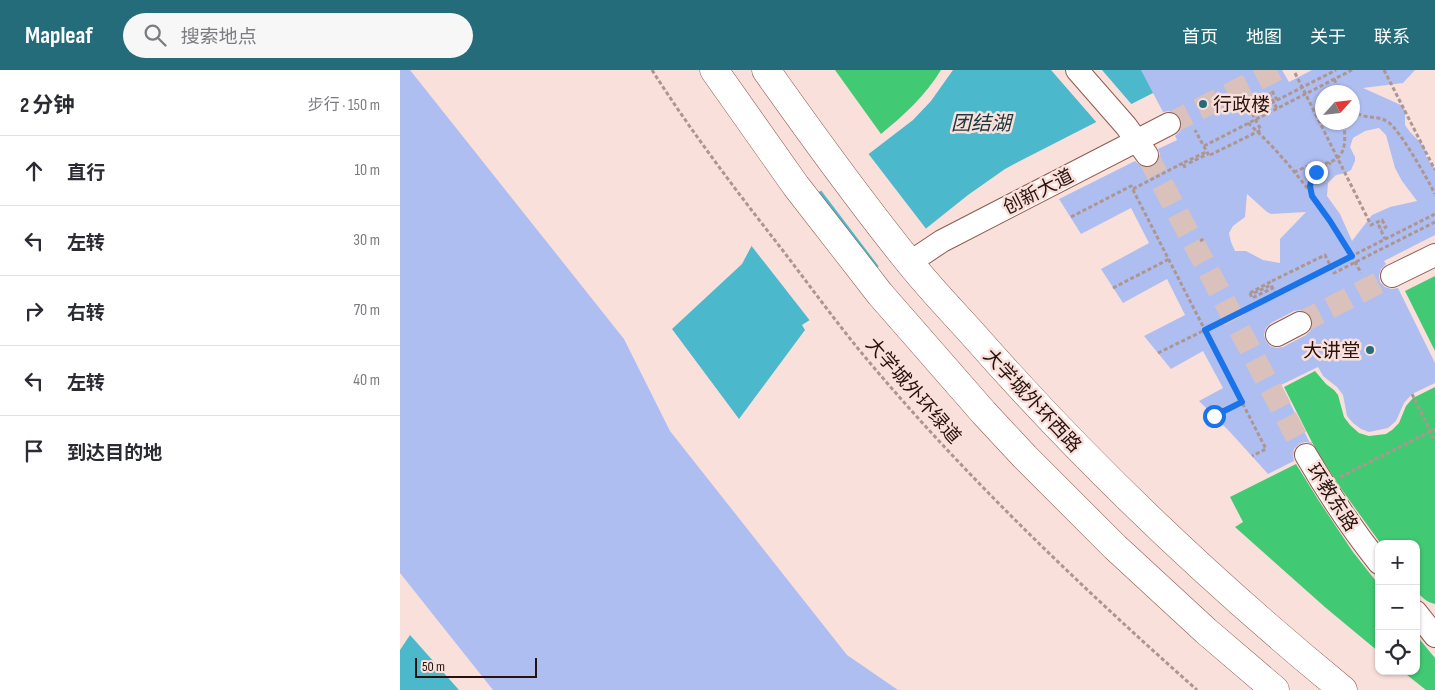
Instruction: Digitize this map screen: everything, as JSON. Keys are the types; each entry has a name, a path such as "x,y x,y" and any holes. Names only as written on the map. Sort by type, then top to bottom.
{"main road":[{"path":"714,70 796,186 880,294 1025,457 1115,547 1206,631 1275,690"},
{"name":"大学城外环西路","path":"766,70 830,160 909,263 1056,427 1145,516 1234,598 1342,690"},
{"path":"932,354 945,360 959,357 968,346 968,332 964,325"}],"lane":[{"path":"1077,70 1137,141"},
{"name":"创新大道","path":"909,263 942,241 1169,124"},
{"path":"1392,276 1435,255"},
{"path":"1277,335 1300,323"},
{"name":"环教东路","path":"1306,456 1328,493 1375,558"}],"path":[{"name":"大学城外环绿道","path":"652,70 716,164 829,311 891,387 1005,510 1117,619 1197,690"},
{"path":"1183,163 1185,168 1261,130 1252,113 1336,70"},
{"path":"1204,146 1352,70"},
{"path":"1384,70 1435,170"},
{"path":"1295,73 1372,225 1382,220 1386,227 1381,227 1385,239"},
{"path":"1334,79 1337,85"},
{"path":"1277,100 1270,92 1277,108"},
{"path":"1360,116 1380,118 1390,124 1408,148 1435,194"},
{"path":"1248,123 1270,143 1294,172 1330,221 1361,273"},
{"path":"1195,130 1207,153"},
{"path":"1312,196 1310,186 1316,172 1338,158 1342,152 1344,130"},
{"path":"1071,217 1207,153"},
{"path":"1189,163 1207,153"},
{"path":"1294,172 1305,167 1331,163"},
{"path":"1132,187 1266,449 1252,456"},
{"path":"1158,353 1435,214"},
{"path":"1272,286 1252,298 1250,293 1325,255 1334,273 1435,222"},
{"path":"1200,240 1205,238"},
{"path":"1113,288 1169,259"},
{"path":"1272,286 1276,294"},
{"path":"1254,293 1272,286"},
{"path":"1412,394 1435,441"},
{"path":"1214,416 1242,402"},
{"path":"1342,476 1435,429"}],"green space":[{"path":"835,70 941,70 914,105 881,134"},
{"path":"1435,276 1435,351 1405,291"},
{"path":"1315,371 1338,395 1344,417 1350,425 1359,433 1369,436 1386,434 1392,430 1399,423 1406,406 1413,398 1435,387 1435,604 1420,595 1420,540 1378,540 1317,452 1284,387"},
{"path":"1296,464 1353,552 1375,580 1375,649 1235,527 1243,522 1230,497"},
{"path":"1420,640 1435,658 1435,690 1426,690 1407,675 1420,675"}],"water":[{"name":"团结湖","path":"953,70 1198,70 1005,169 968,195 819,314 802,325 805,330 739,419 672,329 742,264 754,242 913,120 931,101"},
{"path":"410,635 459,690 400,690 400,650"}],"pier":[{"path":"1051,70 1102,70 1133,106 1098,124"},
{"path":"867,152 927,230 880,268 820,189"},
{"path":"810,196 871,275 811,322 750,244 757,236"}],"building":[{"path":"400,70 410,70 624,339 670,431 847,655 898,690 493,690 400,573"},
{"path":"1141,70 1282,70 1289,82 1312,70 1415,70 1403,83 1363,88 1401,105 1405,110 1405,125 1421,143 1425,149 1426,156 1435,168 1435,235 1384,261 1386,264 1381,269 1379,276 1380,282 1385,287 1398,288 1435,363 1435,383 1412,394 1404,403 1396,421 1388,428 1369,432 1353,423 1347,416 1343,395 1337,387 1323,376 1318,367 1281,385 1310,443 1299,444 1294,449 1294,461 1268,474 1199,401 1223,388 1203,351 1171,369 1144,336 1185,315 1167,279 1123,303 1101,269 1149,243 1131,208 1081,234 1059,199 1135,161 1142,167 1149,168 1154,166 1159,160 1160,154 1158,149 1177,140 1175,136 1180,131 1182,124 1181,118 1176,113 1163,112","holes":["1379,128 1386,135 1395,168 1417,201 1390,207 1372,215 1352,241 1340,214 1327,196 1328,183 1336,175 1351,170 1355,161 1350,147 1353,138 1365,131","1247,194 1271,214 1306,212 1280,239 1280,263 1263,260 1246,251 1235,251 1229,233 1233,226 1245,217","1301,310 1307,312 1312,317 1313,324 1311,330 1306,335 1283,347 1276,348 1270,346 1264,335 1266,328 1271,323 1294,311"]}],"tunnel":[{"path":"1169,124 1277,70"},
{"path":"1147,155 1306,455"},
{"path":"1300,323 1392,276"}],"place":[{"name":"行政楼","path":"1203,104"},
{"name":"大讲堂","path":"1370,350"}],"route":[{"path":"1214,416 1242,402 1205,330 1352,256 1312,196 1310,186 1316,172"}]}
